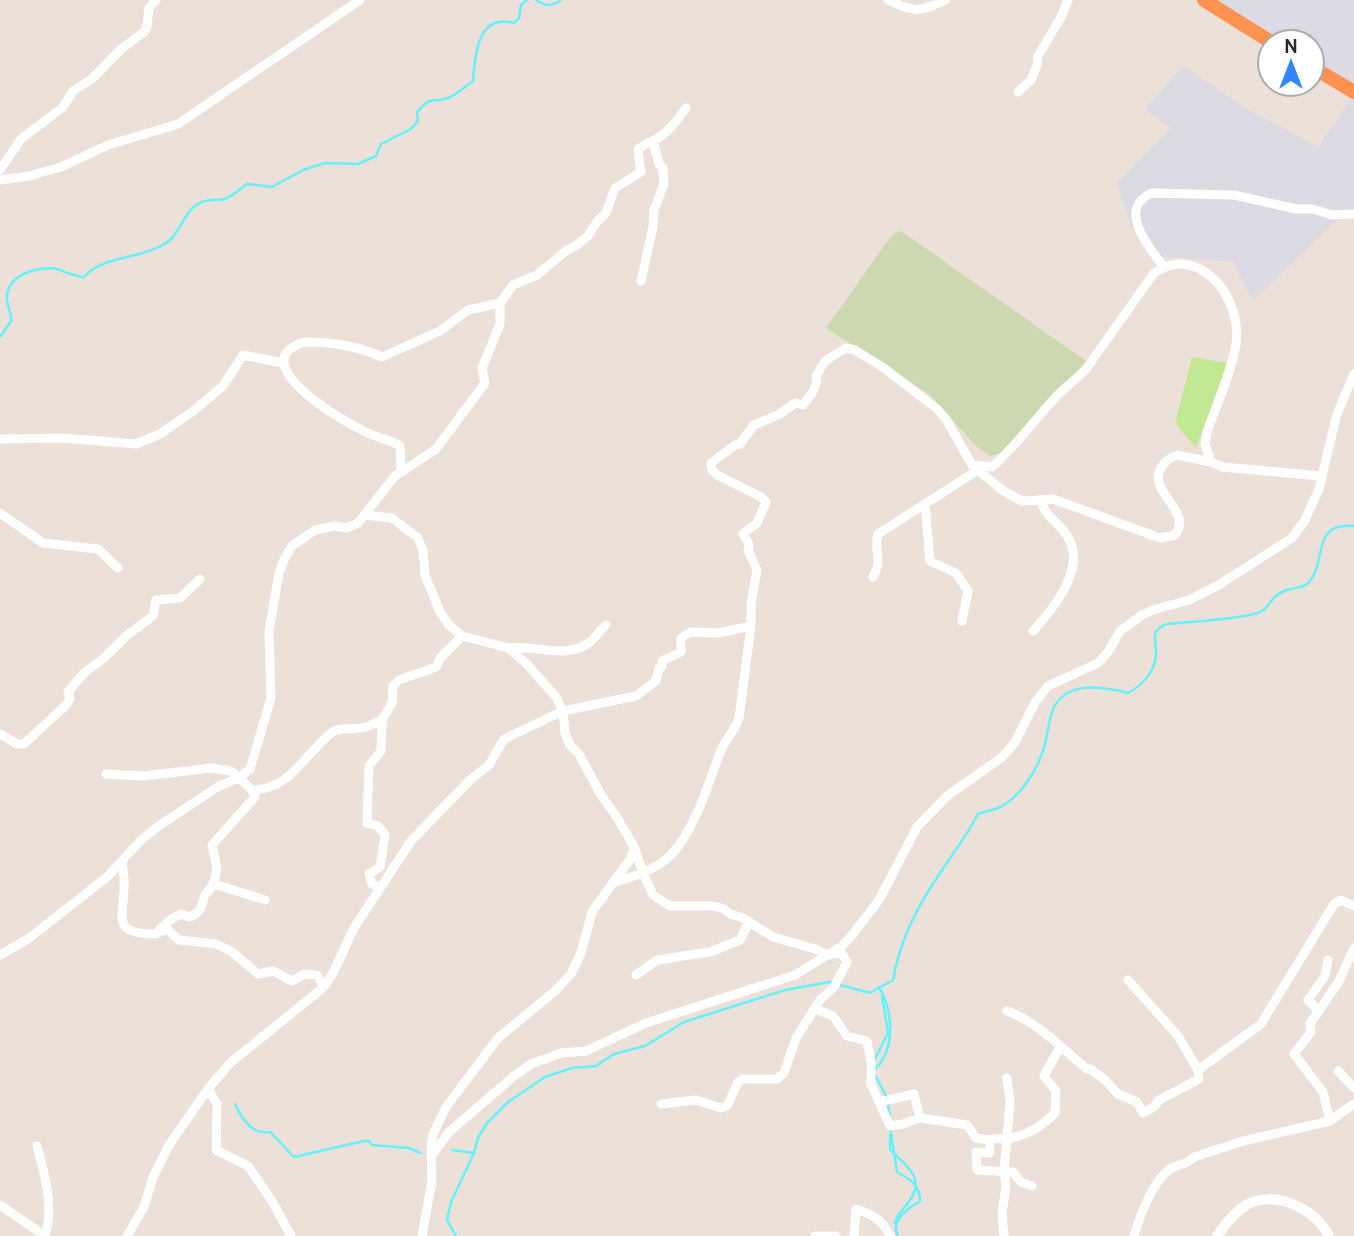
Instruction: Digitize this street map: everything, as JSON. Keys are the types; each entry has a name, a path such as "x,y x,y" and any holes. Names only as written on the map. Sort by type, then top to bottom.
{"highway":[{"path":"1213,3 1256,32"},
{"path":"1326,75 1354,92"}],"street":[{"path":"0,170 21,139 62,108 74,90 92,79 121,49 144,32 149,9 156,0"},
{"path":"0,180 29,176 61,167 108,145 178,124 360,0"},
{"path":"888,0 909,10 918,11 946,0"},
{"path":"1018,92 1031,80 1038,56 1061,18 1068,0"},
{"path":"0,955 38,931 122,863 141,840 160,825 250,769 271,698 269,631 279,573 292,546 314,530 352,526 401,471 436,449 485,383 482,368 500,324 500,303 513,285 546,270 567,250 588,236 606,213 615,188 641,172 638,150 641,146 653,141 676,122 686,108"},
{"path":"641,281 654,210 664,184 663,168 659,164 653,141"},
{"path":"1164,267 1146,245 1135,211 1138,203 1152,193 1234,195 1296,209 1312,208 1332,215 1354,214"},
{"path":"873,577 880,565 876,540 878,534 925,505 975,468 992,467 1010,451 1055,398 1086,369 1154,273 1164,267 1181,263 1208,274 1216,281 1233,307 1236,344 1205,444 1211,461"},
{"path":"401,471 400,446 391,439 373,435 314,401 298,386 283,363 284,354 305,341 369,351 382,357 440,331 468,310 500,303"},
{"path":"612,883 643,873 669,857 678,846 709,788 726,741 734,731 742,704 751,603 757,570 743,534 757,523 766,502 717,475 712,470 711,463 740,443 754,425 780,414 795,403 803,405 814,389 816,376 825,361 846,348 855,350 884,368 941,413 975,468 1002,491 1022,500 1053,499 1160,538 1169,538 1179,529 1180,522 1173,506 1157,479 1161,467 1177,455 1211,461 1223,467 1320,476"},
{"path":"0,439 64,438 136,444 160,434 192,412 223,386 243,355 283,363"},
{"path":"432,1155 449,1132 531,1064 561,1052 586,1051 646,1023 795,975 842,946 879,900 917,827 947,796 1001,758 1013,744 1036,701 1048,686 1098,663 1121,631 1142,615 1189,600 1217,586 1292,538 1313,504 1337,414 1354,373"},
{"path":"1033,631 1063,595 1073,564 1070,542 1065,532 1045,513 1040,499"},
{"path":"925,505 930,561 956,573 968,591 962,621"},
{"path":"0,513 43,543 98,549 118,568"},
{"path":"364,515 392,518 418,538 425,575 440,612 461,636 508,648 520,646 549,650 573,649 590,642 607,625"},
{"path":"0,734 17,744 24,744 66,705 70,699 70,687 78,683 84,673 153,616 156,600 180,598 200,579"},
{"path":"127,1236 144,1207 153,1177 169,1144 208,1089 230,1063 324,987 354,928 411,841 470,780 489,765 504,739 563,710 636,696 656,681 662,661 681,652 681,638 691,632 718,633 751,626"},
{"path":"380,888 372,884 369,874 380,867 385,835 378,826 367,823 369,804 366,784 369,766 381,751 382,720 392,703 393,686 399,680 436,667 441,657 461,636"},
{"path":"508,648 546,684 563,710 565,733 570,745 579,754 601,795 618,818 634,847 653,895 670,906 713,906 749,921 774,937 828,955 841,953 847,962 836,983 820,1000 796,1038 784,1073 777,1079 743,1079 738,1082 727,1105 720,1108 696,1100 661,1104"},
{"path":"252,790 273,788 284,782 331,732 343,728 359,729 382,720"},
{"path":"106,774 144,776 211,768 231,771 252,790 255,797 212,845 217,868 214,884 205,895 197,915 189,917 181,914 165,923 156,934"},
{"path":"422,1236 432,1181 433,1134 446,1107 498,1038 555,991 571,974 581,953 592,912 631,858 634,847"},
{"path":"122,863 124,886 120,913 122,922 129,930 141,934 156,934 167,929 179,940 216,944 231,951 258,974 273,971 292,981 304,974 317,975 324,987"},
{"path":"214,884 265,900"},
{"path":"1198,1070 1261,1024 1334,904 1341,900 1354,906"},
{"path":"636,975 657,960 709,952 740,940 749,921"},
{"path":"1330,1121 1322,1092 1294,1054 1311,1032 1310,1024 1339,981 1354,948"},
{"path":"1318,1010 1308,1000 1325,976 1328,960"},
{"path":"1007,1011 1022,1016 1087,1069 1105,1080 1118,1094 1137,1102 1143,1113 1155,1106 1159,1100 1199,1079 1198,1070 1178,1036 1128,979"},
{"path":"815,1009 833,1016 847,1036 867,1041 871,1084 890,1126 920,1118 967,1125 976,1138 989,1140 1009,1139 1034,1131 1055,1113 1056,1091 1044,1076 1060,1047"},
{"path":"1338,1071 1354,1088"},
{"path":"1004,1236 1002,1213 1006,1187 1004,1171 1009,1139 1010,1102 1007,1078"},
{"path":"208,1089 217,1104 216,1150 248,1166 272,1201 290,1236"},
{"path":"880,1102 914,1094 920,1118"},
{"path":"1137,1234 1149,1197 1166,1172 1173,1167 1243,1140 1330,1121 1354,1104"},
{"path":"989,1140 990,1153 976,1152 977,1170 1013,1172 1021,1182 1032,1186"},
{"path":"0,1205 45,1236 49,1223 47,1181 37,1146"},
{"path":"1217,1236 1227,1221 1239,1211 1251,1202 1266,1199 1281,1200 1300,1208 1315,1217 1329,1236"},
{"path":"853,1236 856,1209 876,1216 890,1236"},
{"path":"815,1236 836,1236"}],"shaded area":[{"path":"1197,0 1354,0 1354,216 1337,220 1253,301 1233,262 1156,258 1130,224 1117,183 1171,128 1145,110 1183,65 1242,106 1318,147 1352,97 1326,81 1326,28 1256,28 1256,36 1239,28"}],"green space":[{"path":"901,231 1086,361 1006,452 990,456 975,445 929,394 826,328 886,243 895,233"},
{"path":"1192,357 1227,363 1196,448 1175,423"}],"waterway":[{"path":"0,337 11,321 8,291 11,284 22,275 52,268 84,277 101,265 163,245 174,236 190,211 202,202 227,198 247,184 272,187 303,170 325,163 358,164 376,156 381,144 411,129 418,121 417,112 427,102 451,97 473,81 477,49 485,30 492,24 514,23 519,18 521,5 527,0"},
{"path":"536,0 548,5 561,0"},
{"path":"456,1236 447,1220 451,1202 474,1153 478,1138 487,1123 508,1102 545,1077 572,1068 596,1066 614,1054 645,1046 684,1022 785,990 829,982 870,993 893,980 904,940 929,890 978,814 1004,805 1030,778 1042,753 1052,711 1061,698 1078,689 1088,688 1128,693 1139,686 1151,671 1156,652 1155,635 1161,627 1166,624 1216,620 1262,611 1281,593 1308,584 1315,572 1322,544 1331,530 1340,526 1354,526"},
{"path":"875,1069 886,1051 890,1029 887,1007 879,987"},
{"path":"873,1063 888,1033 882,996"},
{"path":"875,1075 886,1096"},
{"path":"888,1103 890,1117"},
{"path":"235,1104 248,1125 258,1131 270,1132 294,1157 364,1141 369,1141 372,1145 409,1148 420,1153"},
{"path":"890,1127 897,1172 913,1183 920,1201 898,1220 898,1236"},
{"path":"890,1135 890,1150 912,1172 916,1185 895,1223"},
{"path":"452,1150 474,1153"}]}
